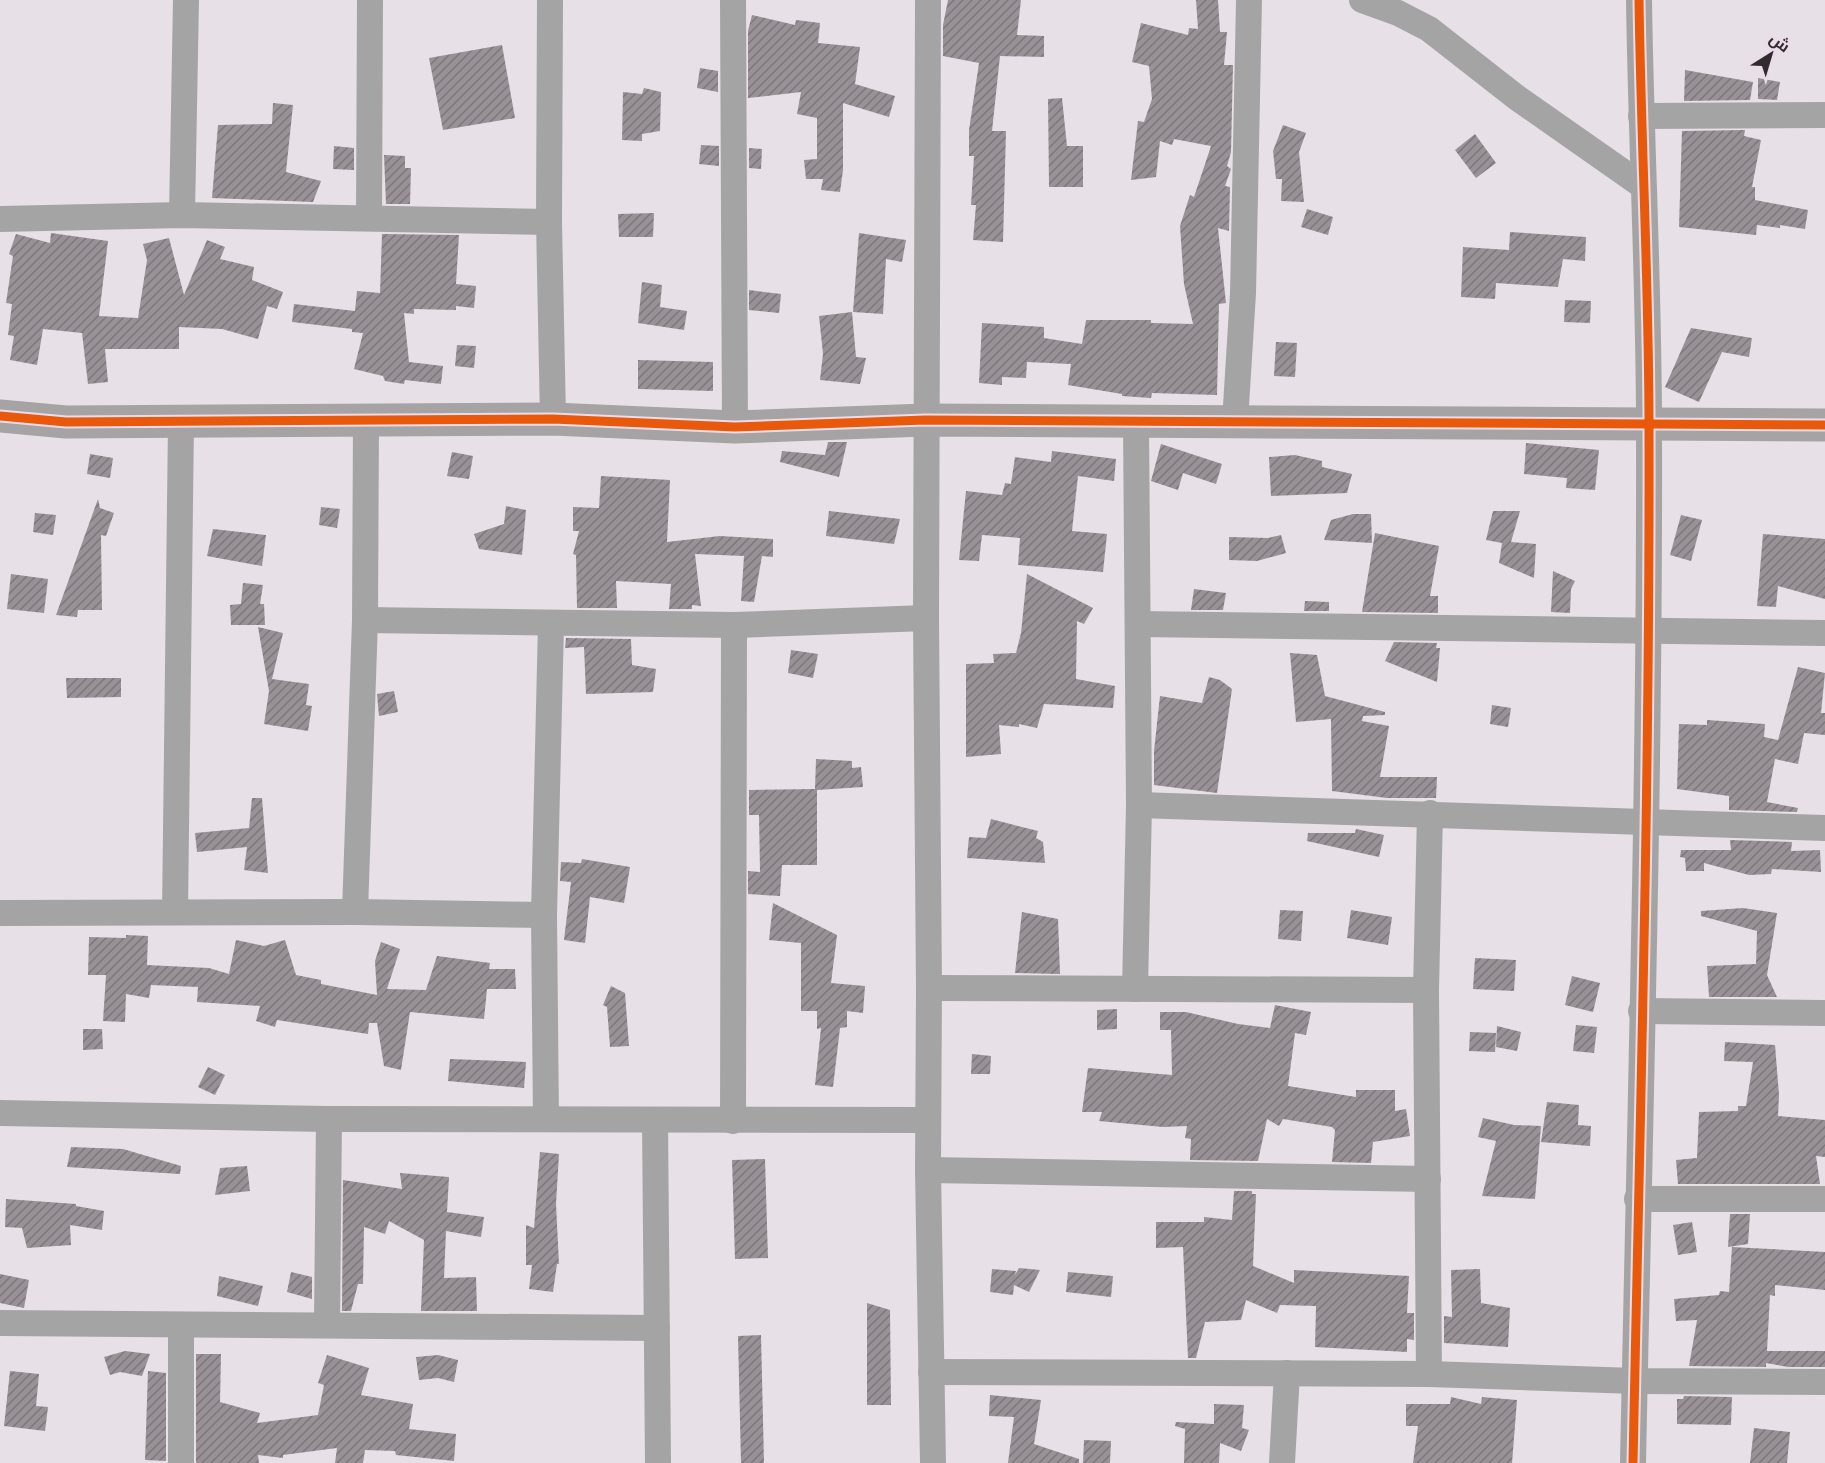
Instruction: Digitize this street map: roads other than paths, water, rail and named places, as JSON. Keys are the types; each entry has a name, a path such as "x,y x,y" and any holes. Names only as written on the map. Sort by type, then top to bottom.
{"street":[{"path":"182,215 186,0"},
{"path":"369,218 370,0"},
{"path":"550,0 549,222 553,419"},
{"path":"733,0 735,427"},
{"path":"928,0 925,420 928,1170 933,1463"},
{"path":"1235,422 1243,293 1250,0"},
{"path":"1362,0 1398,13 1429,29 1516,97 1643,186"},
{"path":"1633,1463 1641,1011 1648,823 1649,423 1639,0"},
{"path":"1641,116 1825,115"},
{"path":"0,219 182,215 549,222"},
{"path":"0,416 66,422 181,423 553,419 735,427 925,420 1825,425"},
{"path":"355,912 365,620 366,421"},
{"path":"1135,989 1139,805 1136,422"},
{"path":"175,912 181,423"},
{"path":"365,620 734,625 926,618"},
{"path":"546,1119 544,915 551,624"},
{"path":"1138,624 1825,633"},
{"path":"733,1121 734,625"},
{"path":"1139,805 1825,828"},
{"path":"1429,1374 1426,990 1430,813"},
{"path":"0,913 355,912 544,915"},
{"path":"929,988 1426,990"},
{"path":"1641,1011 1825,1013"},
{"path":"0,1113 329,1119 928,1120"},
{"path":"327,1324 329,1119"},
{"path":"655,1120 658,1463"},
{"path":"928,1170 1428,1179"},
{"path":"1637,1199 1825,1199"},
{"path":"0,1323 657,1328"},
{"path":"181,1325 181,1463"},
{"path":"931,1371 1429,1374 1635,1382 1825,1382"},
{"path":"1282,1463 1287,1373"}]}
